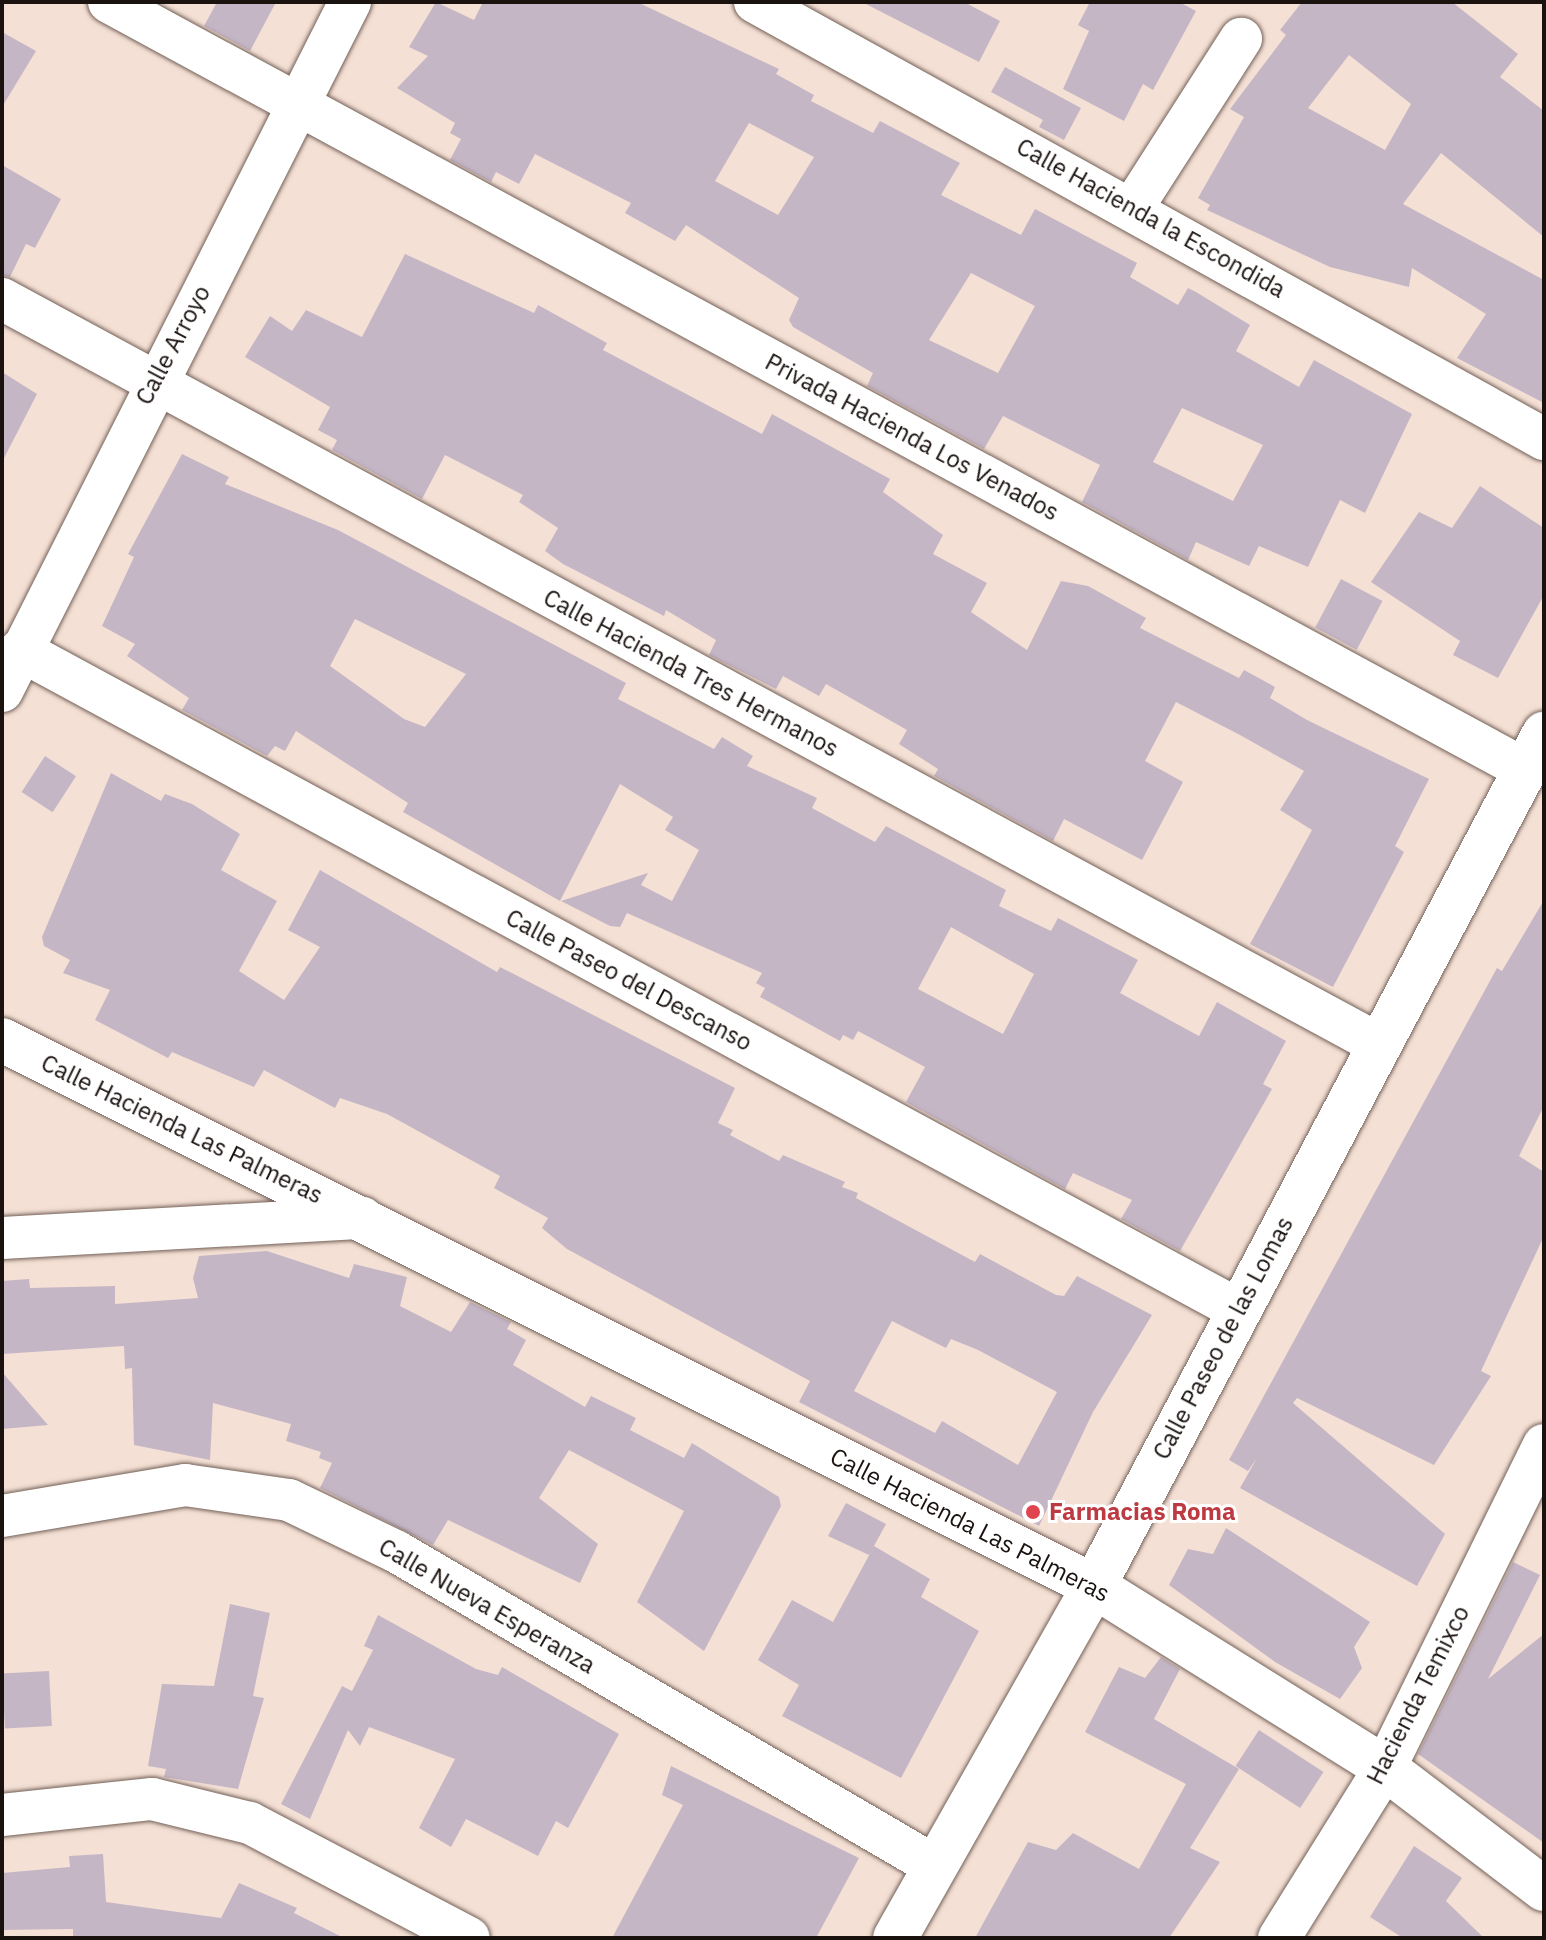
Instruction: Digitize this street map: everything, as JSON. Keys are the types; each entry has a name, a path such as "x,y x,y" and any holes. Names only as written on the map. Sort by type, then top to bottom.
{"street":[{"name":"Privada Hacienda Los Venados","path":"109,2 1534,752"},
{"name":"Calle Arroyo","path":"2,691 153,383 300,105 350,2"},
{"name":"Calle Hacienda la Escondida","path":"755,2 1133,207 1544,439"},
{"path":"1133,207 1241,39"},
{"name":"Calle Hacienda Tres Hermanos","path":"2,299 1380,1045"},
{"name":"Calle Paseo del Descanso","path":"20,650 1237,1309"},
{"name":"Calle Paseo de las Lomas","path":"895,1938 933,1865 1094,1586 1237,1309 1534,752"},
{"name":"Calle Hacienda Las Palmeras","path":"2,1040 1094,1586 1385,1768 1544,1889"},
{"name":"Calle Hacienda Las Palmeras","path":"2,1238 362,1218"},
{"name":"Hacienda Temixco","path":"1279,1938 1385,1768 1538,1471"},
{"name":"Calle Nueva Esperanza","path":"2,1516 185,1485 289,1500 397,1552 933,1865"},
{"path":"2,1815 152,1799 250,1823 469,1938"}],"building":[{"path":"217,2 276,2 250,51 204,26"},
{"path":"436,2 474,20 483,2 637,2 779,69 776,74 814,95 811,101 873,133 880,121 960,163 941,195 1021,235 1035,209 1137,263 1130,277 1178,305 1188,288 1196,292 1250,325 1236,351 1299,387 1314,360 1412,414 1365,513 1340,500 1308,567 1259,546 1249,566 1196,542 1188,560 1082,502 1100,465 1003,416 984,449 867,386 873,373 793,327 789,320 799,298 686,225 675,241 625,213 631,203 535,154 519,184 496,172 491,182 450,160 461,139 450,133 455,123 397,88 428,56 409,47","holes":["749,123 814,157 778,215 715,181","971,273 1035,306 998,373 929,340","1182,408 1263,445 1233,501 1153,462"]},
{"path":"862,2 964,2 1000,21 979,62"},
{"path":"1090,2 1179,2 1196,11 1153,90 1143,84 1124,121 1063,89 1089,31 1078,25"},
{"path":"1302,2 1452,2 1518,54 1500,77 1544,111 1544,237 1441,153 1403,204 1544,280 1544,403 1457,358 1486,314 1412,268 1409,287 1330,267 1207,210 1210,205 1198,198 1244,117 1230,109 1286,35 1280,30","holes":["1349,55 1411,104 1385,150 1308,108"]},
{"path":"2,32 36,51 2,107"},
{"path":"1005,67 1081,108 1064,140 1039,127 1043,120 991,92"},
{"path":"2,165 61,199 35,248 26,244 10,277 2,275"},
{"path":"405,254 534,313 538,305 607,343 603,350 762,434 772,414 890,479 883,492 943,535 933,554 987,583 971,612 1027,650 1061,581 1088,586 1146,618 1140,628 1239,678 1244,670 1275,687 1270,698 1307,720 1429,779 1395,846 1404,852 1333,987 1250,944 1312,830 1280,810 1304,771 1240,735 1176,702 1145,761 1183,782 1142,860 1064,819 1053,841 934,776 938,769 899,744 907,730 826,684 819,696 783,676 776,689 709,655 716,640 666,610 664,616 563,564 545,551 558,528 519,502 523,495 445,455 422,499 332,450 337,440 318,430 330,407 245,357 270,316 292,331 306,310 362,337"},
{"path":"2,372 37,394 2,462"},
{"path":"182,454 229,477 225,484 338,530 626,683 618,699 714,749 722,737 753,756 747,766 817,798 812,808 875,842 886,826 1006,890 999,906 1051,931 1058,918 1138,960 1120,993 1199,1036 1217,1002 1286,1041 1263,1084 1272,1089 1180,1251 1121,1219 1132,1200 1073,1173 1065,1189 906,1102 925,1067 858,1031 853,1040 843,1035 840,1041 760,997 765,988 756,983 762,973 627,913 620,927 610,926 561,901 648,873 641,885 672,901 699,850 665,830 673,817 620,784 560,901 403,812 408,803 296,731 285,751 275,746 267,756 182,710 189,698 127,656 135,644 102,626 134,557 128,554","holes":["355,619 466,674 425,727 404,719 330,666","951,927 1034,974 1003,1034 918,989"]},
{"path":"1480,486 1544,528 1544,595 1498,678 1453,655 1460,641 1371,582 1419,512 1452,528"},
{"path":"1341,579 1382,601 1357,650 1315,628"},
{"path":"45,756 76,776 53,812 22,792"},
{"path":"111,773 161,801 165,794 192,804 240,834 221,870 277,901 239,971 284,1000 320,947 288,930 320,870 497,972 500,967 735,1088 718,1123 733,1130 730,1135 779,1161 783,1155 845,1182 842,1187 858,1193 856,1198 975,1262 980,1254 1056,1295 1064,1296 1077,1276 1152,1315 1093,1412 1039,1526 799,1402 810,1381 567,1249 542,1228 548,1218 494,1188 500,1176 387,1114 340,1098 335,1108 264,1070 254,1087 172,1052 168,1058 95,1020 110,990 63,973 70,960 44,946 42,937","holes":["892,1321 946,1348 951,1339 1057,1392 1018,1465 942,1421 935,1433 854,1391"]},
{"path":"1544,900 1544,1106 1519,1156 1544,1172 1544,1236 1481,1371 1491,1376 1434,1465 1297,1398 1293,1403 1445,1534 1417,1586 1240,1488 1257,1458 1248,1471 1229,1460 1497,968 1502,971"},
{"path":"267,1251 349,1278 354,1264 407,1277 400,1306 451,1332 470,1302 511,1322 507,1329 526,1340 513,1365 585,1407 591,1396 636,1418 630,1430 684,1458 692,1443 779,1497 781,1506 704,1651 637,1602 684,1511 569,1450 539,1498 598,1544 580,1583 448,1520 433,1545 320,1488 332,1463 319,1458 321,1452 286,1441 291,1424 213,1403 210,1460 134,1445 132,1368 125,1369 124,1346 2,1354 2,1281 29,1279 30,1288 115,1286 115,1304 198,1298 193,1278 199,1256"},
{"path":"2,1372 48,1425 2,1429"},
{"path":"846,1503 886,1524 874,1546 930,1579 921,1597 979,1631 901,1778 782,1716 799,1685 758,1660 792,1600 833,1622 873,1548 869,1555 828,1536"},
{"path":"1226,1528 1370,1622 1354,1647 1362,1668 1340,1699 1275,1662 1169,1585 1188,1549 1213,1554"},
{"path":"1513,1562 1540,1575 1488,1679 1544,1634 1544,1843 1418,1754"},
{"path":"230,1604 270,1613 253,1696 264,1698 238,1789 164,1777 166,1769 148,1766 162,1684 214,1686"},
{"path":"378,1615 476,1669 498,1675 502,1667 619,1734 568,1828 556,1821 538,1856 466,1819 451,1847 419,1828 455,1759 369,1727 360,1746 348,1730 310,1819 281,1804 342,1686 352,1691 373,1650 364,1646"},
{"path":"1161,1657 1180,1669 1154,1719 1239,1769 1190,1848 1220,1862 1169,1938 975,1938 1028,1842 1056,1850 1073,1833 1139,1869 1186,1784 1085,1732 1119,1667 1145,1678"},
{"path":"49,1671 52,1726 5,1728 2,1673"},
{"path":"1259,1730 1324,1772 1300,1808 1236,1766"},
{"path":"671,1766 859,1858 816,1938 612,1938 683,1805 662,1795"},
{"path":"1414,1846 1462,1878 1446,1901 1484,1938 1403,1938 1370,1917"},
{"path":"103,1854 106,1902 221,1918 239,1883 297,1908 294,1913 344,1938 73,1938 73,1929 2,1930 2,1873 70,1867 69,1856"}],"place":[{"name":"Farmacias Roma","path":"1033,1512"}]}
